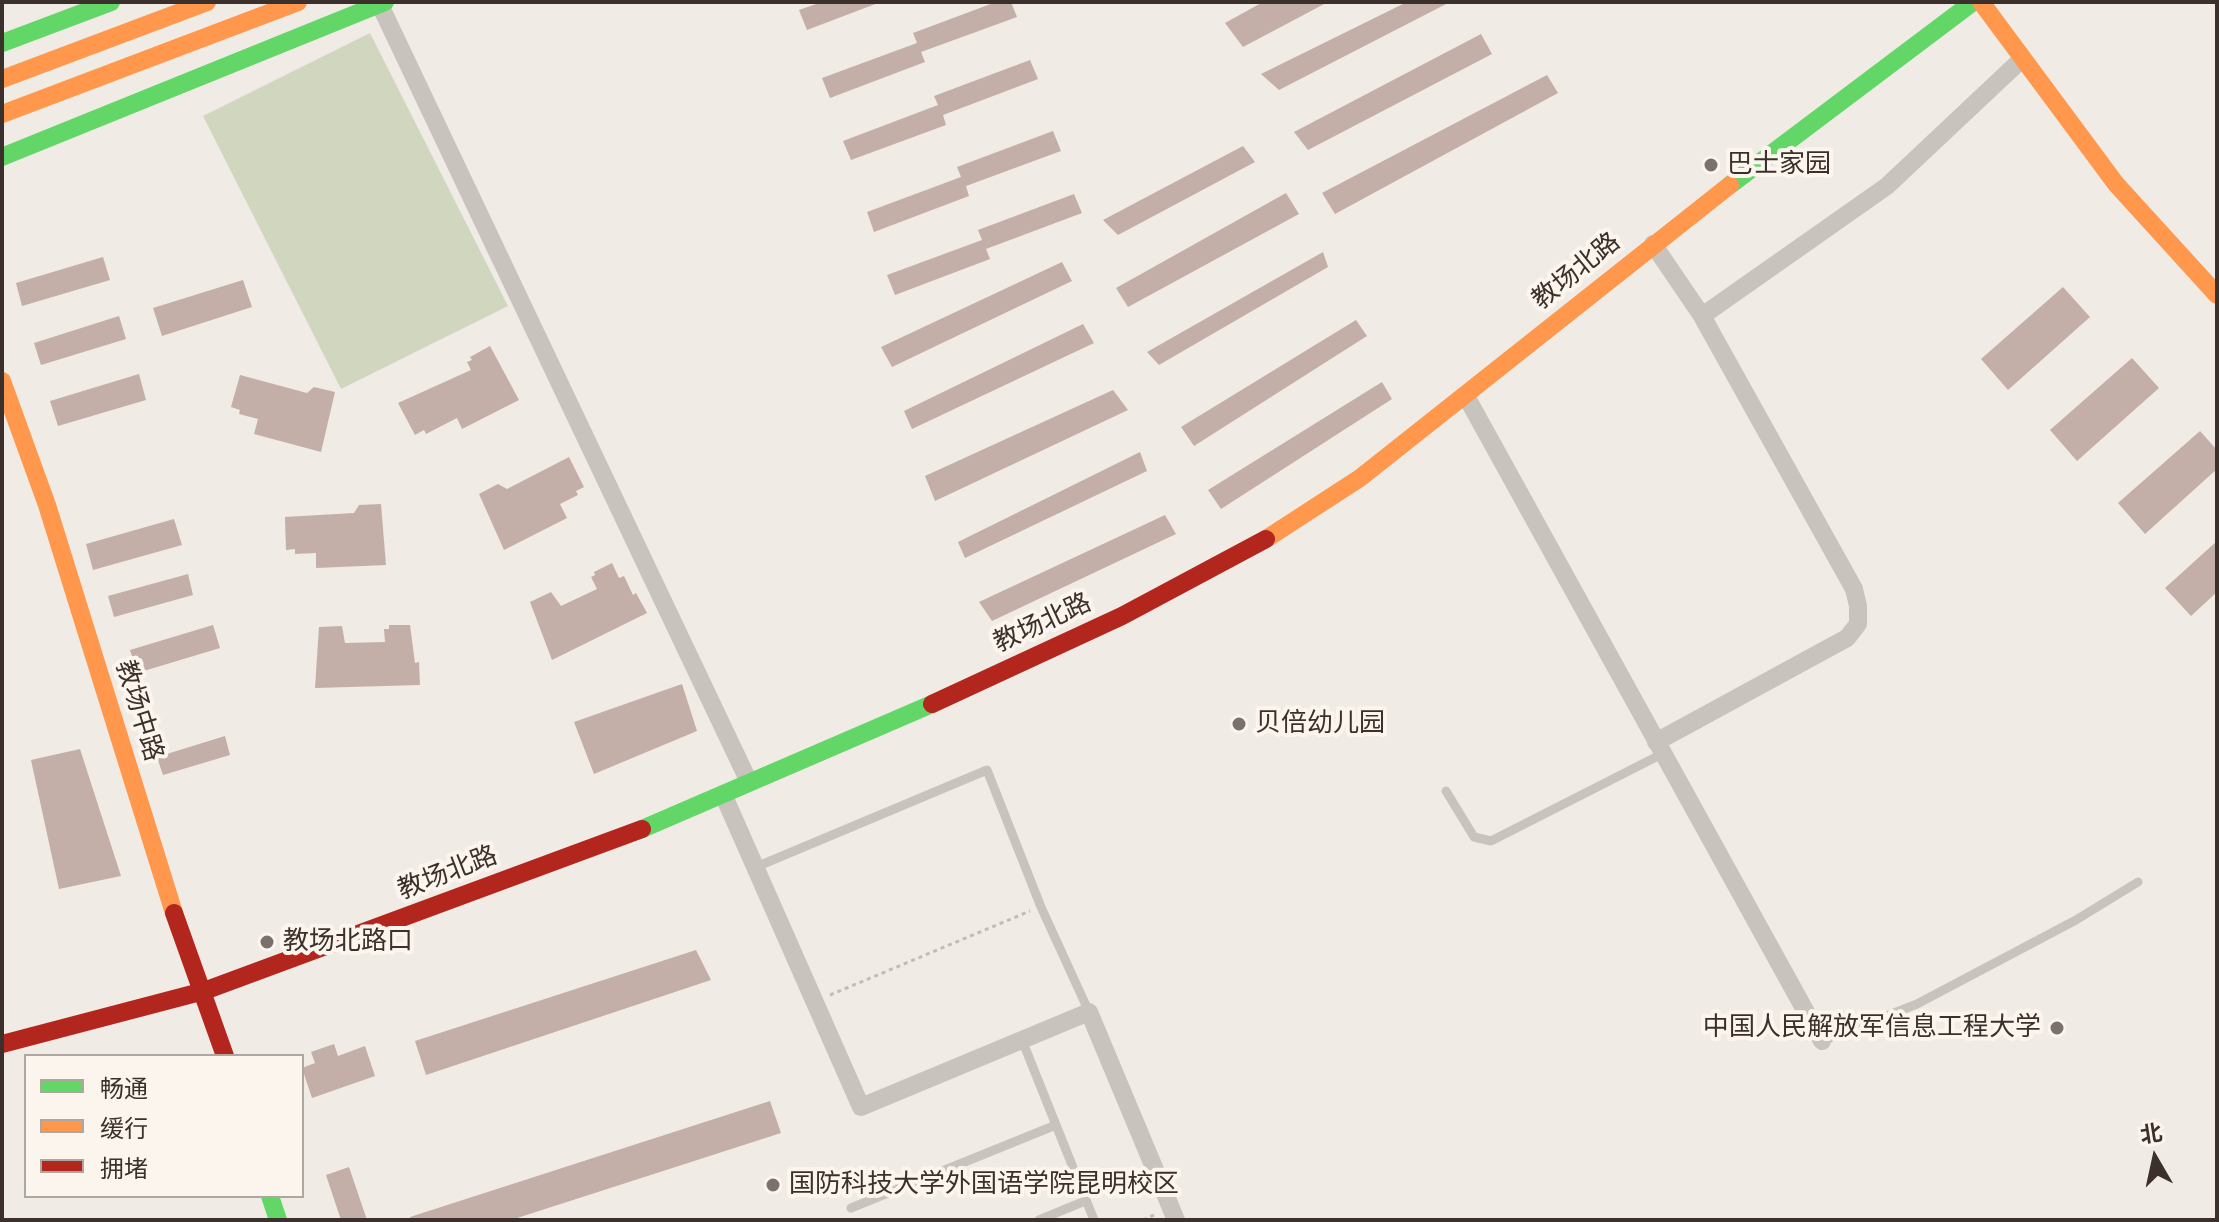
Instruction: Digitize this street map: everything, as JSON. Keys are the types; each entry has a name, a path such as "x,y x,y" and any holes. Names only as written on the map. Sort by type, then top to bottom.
{"main road":[{"path":"2,43 111,2"},
{"path":"2,79 207,2"},
{"path":"2,114 298,2"},
{"name":"教场北路","path":"2,1044 204,991 657,823 984,681 1122,616 1249,550 1360,478 1653,244 1973,2"},
{"path":"1981,2 2116,184 2217,295"},
{"path":"2,157 382,4"},
{"name":"教场中路","path":"2,381 47,505 185,948 204,991 224,1054"},
{"path":"271,1198 278,1220"}],"street":[{"path":"382,4 749,782"},
{"path":"1702,316 1887,186 2022,59"},
{"path":"1653,244 1702,316 1854,589 1858,624 1847,638 1659,748"},
{"path":"1466,396 1822,1041"},
{"path":"723,794 861,1107 1089,1012 1176,1220"}],"lane":[{"path":"1446,791 1474,837 1491,841 1659,748"},
{"path":"756,867 987,770 1041,907 1089,1012"},
{"path":"1822,1041 1917,1004 2076,920 2138,882"},
{"path":"1022,1040 1094,1220"},
{"path":"851,1208 1056,1125"},
{"path":"1039,1220 1085,1201"}],"path":[{"path":"815,1001 1041,907"}],"green space":[{"path":"370,33 508,306 341,389 203,116"}],"building":[{"path":"822,2 878,3 807,30 799,10"},
{"path":"996,2 1011,2 1017,17 921,52 925,62 830,98 822,78 917,43 913,33"},
{"path":"1263,2 1328,2 1243,47 1225,23"},
{"path":"1407,2 1450,2 1279,90 1261,74"},
{"path":"1481,34 1492,54 1308,150 1294,132"},
{"path":"1030,60 1038,79 943,115 946,125 851,160 843,141 938,105 934,96"},
{"path":"1547,75 1558,93 1335,214 1322,193"},
{"path":"1053,131 1061,151 966,186 969,196 874,232 867,212 961,177 957,167"},
{"path":"1243,146 1255,162 1118,235 1103,220"},
{"path":"1286,193 1299,214 1128,307 1116,288"},
{"path":"1074,194 1082,213 986,249 990,259 895,295 887,275 982,240 978,230"},
{"path":"1323,252 1328,267 1159,365 1147,352"},
{"path":"103,257 110,280 22,306 16,283"},
{"path":"1062,262 1072,281 892,367 881,347"},
{"path":"243,280 252,307 162,336 153,308"},
{"path":"2063,287 2090,317 2008,390 1981,359"},
{"path":"119,316 126,339 41,365 34,343"},
{"path":"1356,320 1367,336 1194,446 1181,427"},
{"path":"1083,324 1094,343 912,429 904,411"},
{"path":"490,346 519,400 462,429 457,418 426,434 424,430 415,435 398,403 471,370 467,362 472,360 470,357"},
{"path":"2132,358 2159,388 2077,461 2050,430"},
{"path":"139,374 146,400 58,426 50,401"},
{"path":"240,375 307,393 314,387 335,392 321,452 254,434 258,419 239,414 240,410 231,407"},
{"path":"1382,382 1392,399 1221,509 1208,490"},
{"path":"1113,390 1128,410 935,501 925,476"},
{"path":"2200,431 2217,450 2217,469 2145,534 2118,503"},
{"path":"1140,452 1147,471 965,558 958,542"},
{"path":"569,457 584,487 576,491 578,495 560,504 567,518 504,550 479,494 498,484 507,489"},
{"path":"381,504 386,565 316,568 316,553 295,554 295,549 286,550 285,517 354,513 359,505"},
{"path":"1165,515 1176,534 992,621 979,602"},
{"path":"174,519 182,545 93,570 86,544"},
{"path":"2217,541 2217,592 2191,616 2165,588"},
{"path":"612,563 619,578 624,576 647,613 552,660 530,602 551,592 561,606 597,589 591,577 595,575 594,572"},
{"path":"188,574 193,595 114,617 108,596"},
{"path":"213,625 220,648 137,673 130,650"},
{"path":"389,625 410,625 415,663 419,662 420,685 315,688 319,627 342,626 345,643 385,642 384,629 389,629"},
{"path":"682,684 697,731 594,774 574,722"},
{"path":"225,736 230,755 163,775 157,757"},
{"path":"80,749 121,876 59,889 31,760"},
{"path":"696,950 711,980 426,1075 415,1041"},
{"path":"334,1044 338,1056 365,1046 375,1076 312,1098 304,1074 304,1067 315,1063 311,1052"},
{"path":"770,1101 781,1133 511,1220 410,1220 410,1217"},
{"path":"349,1167 367,1220 341,1220 326,1175"}],"traffic: fast":[{"path":"2,43 111,2"},
{"path":"2,157 385,2"},
{"path":"1730,185 1973,2"},
{"path":"642,829 932,704"},
{"path":"271,1198 278,1220"}],"traffic: slow":[{"path":"2,79 207,2"},
{"path":"2,114 298,2"},
{"path":"1981,2 2116,184 2217,295"},
{"path":"1266,539 1360,478 1730,185"},
{"path":"2,381 47,505 174,913"}],"traffic: jam":[{"path":"932,704 1122,616 1266,539"},
{"path":"2,1044 204,991 642,829"},
{"path":"174,913 224,1054"}],"place":[{"name":"巴士家园","path":"1711,165"},
{"name":"贝倍幼儿园","path":"1239,724"},
{"name":"教场北路口","path":"267,942"},
{"name":"中国人民解放军信息工程大学","path":"2057,1028"},
{"name":"国防科技大学外国语学院昆明校区","path":"773,1185"}]}
